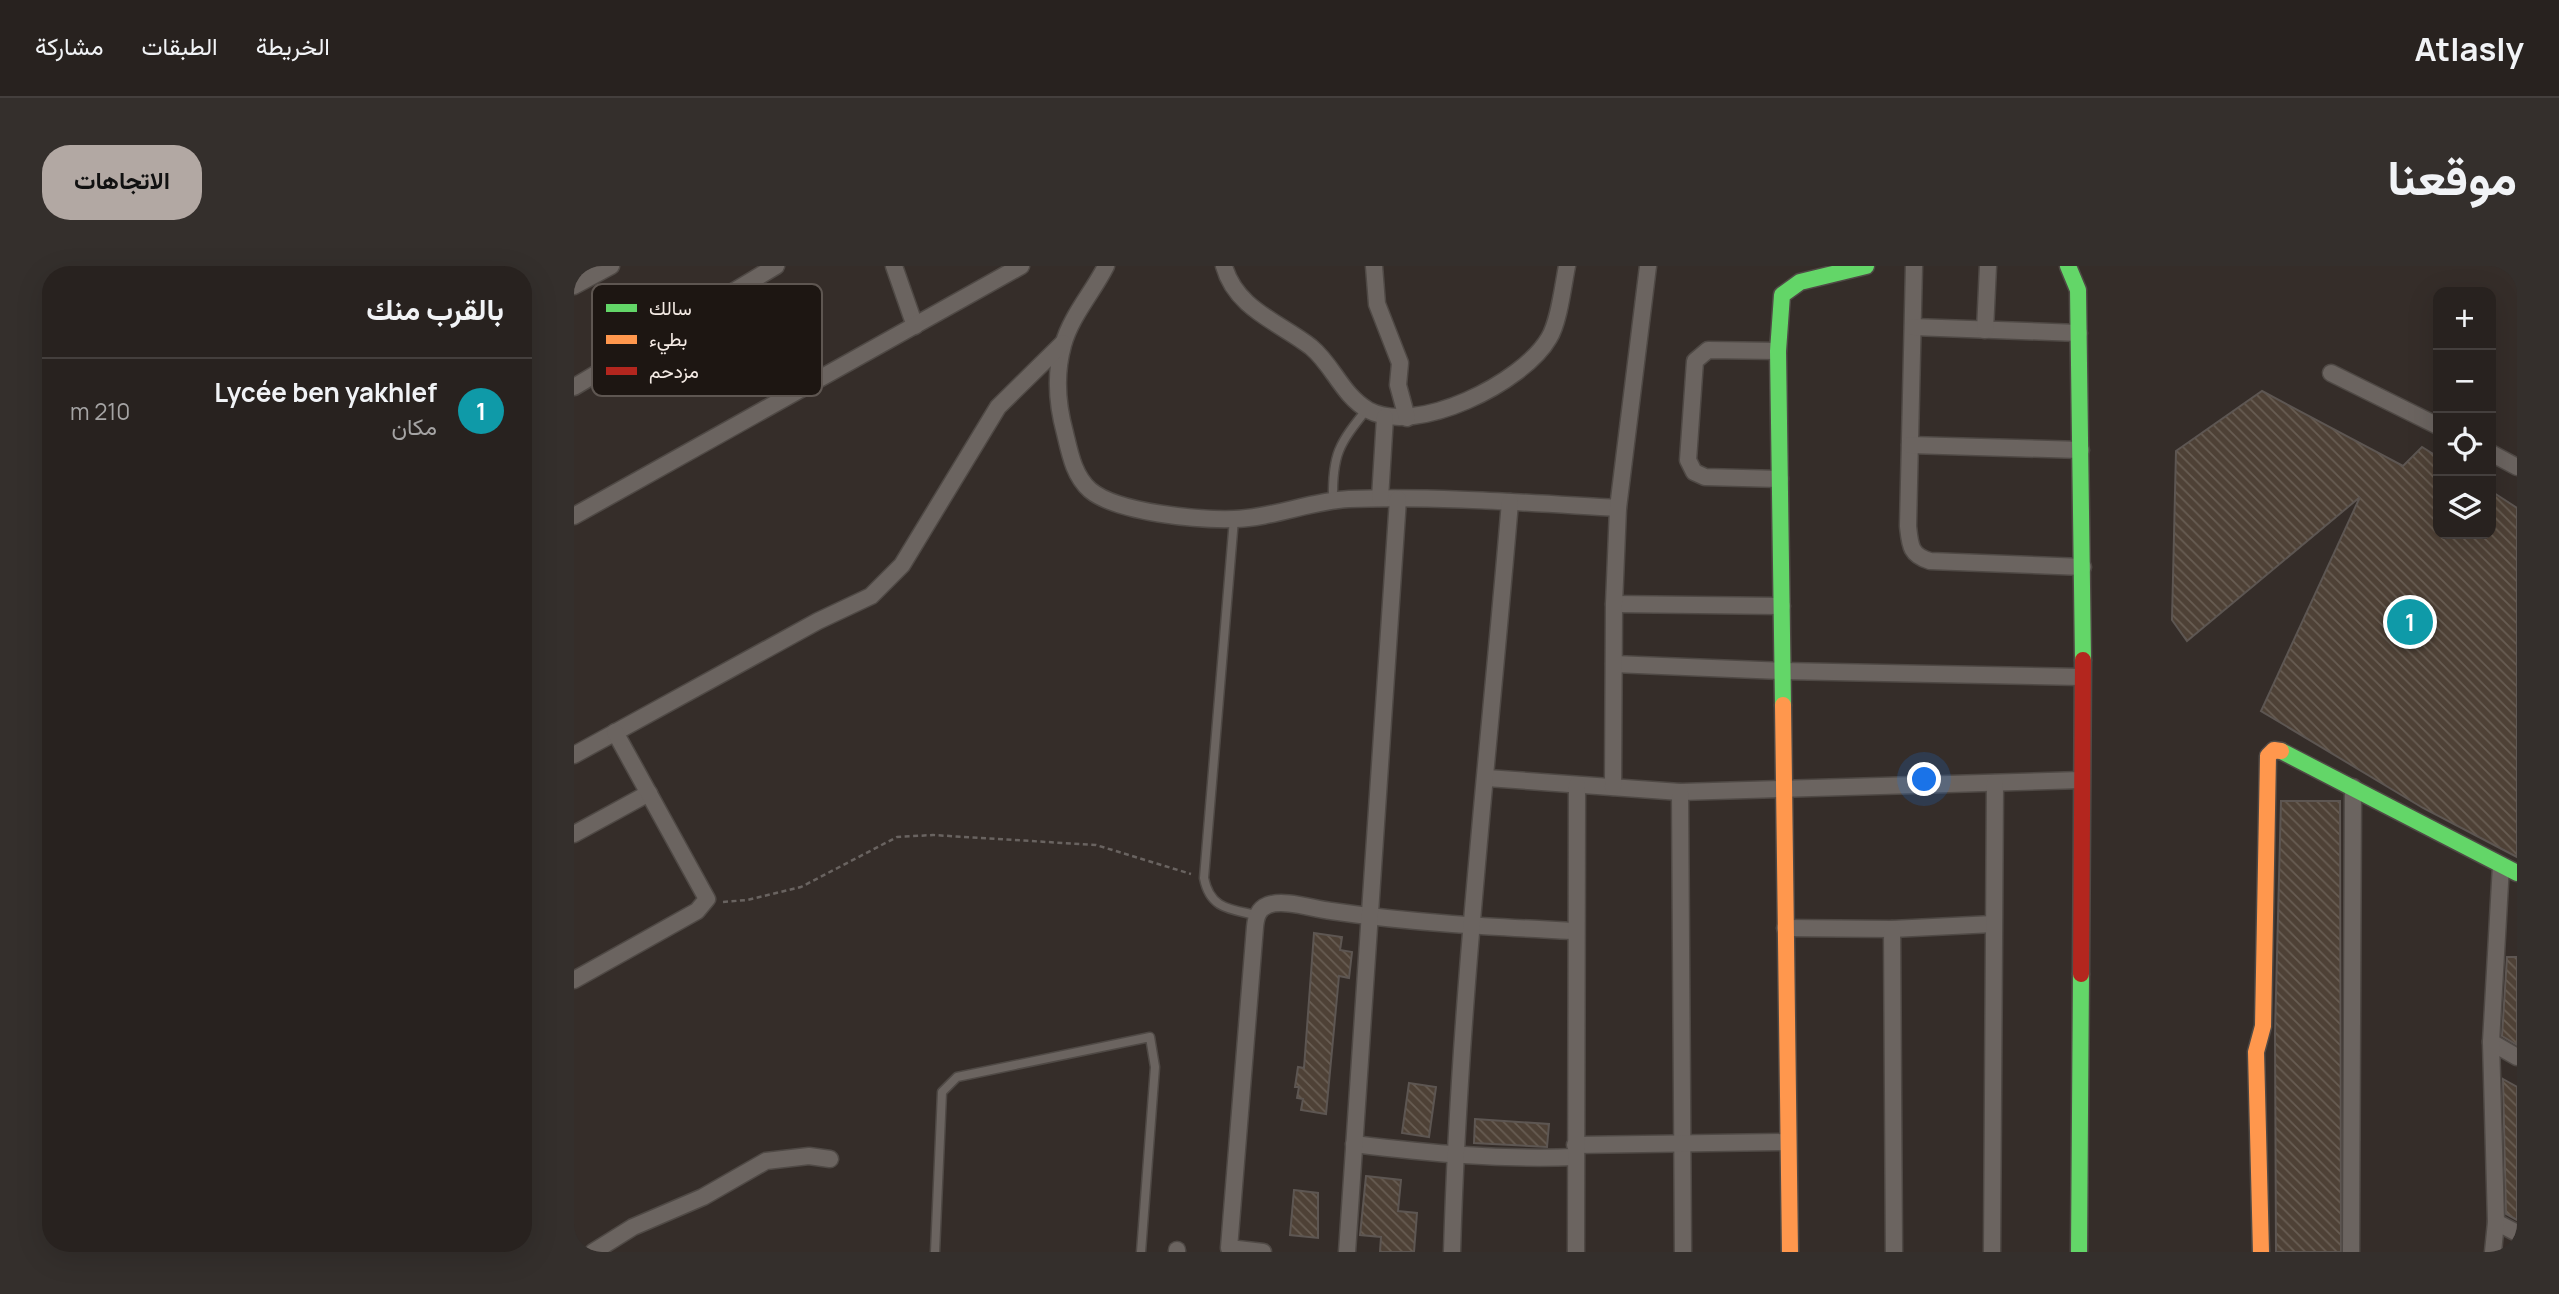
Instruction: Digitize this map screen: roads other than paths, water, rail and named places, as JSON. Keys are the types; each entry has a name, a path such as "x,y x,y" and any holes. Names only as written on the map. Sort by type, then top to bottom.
{"street":[{"path":"574,286 611,266"},
{"path":"746,284 776,266"},
{"path":"894,266 915,326"},
{"path":"822,378 1021,266"},
{"path":"1106,266 1063,343 1057,392 1060,417 1077,475 1090,490 1106,500 1163,513 1234,519 1288,512 1333,500 1380,498 1619,508"},
{"path":"1224,266 1228,278 1246,304 1313,349 1350,396 1367,409 1385,417 1407,418 1496,388 1530,363 1550,337 1567,266"},
{"path":"1374,266 1377,304 1400,363 1398,385 1407,418"},
{"path":"1613,788 1614,604 1619,508 1648,266"},
{"path":"1790,1252 1778,351 1782,295 1789,285 1799,280 1847,274 1866,266"},
{"path":"1914,266 1908,526 1910,548 1916,556 1930,561 2083,567"},
{"path":"1984,330 1988,266"},
{"path":"2068,266 2078,290 2083,567 2079,1252"},
{"path":"1913,327 2079,333"},
{"path":"574,755 818,621 871,596 902,565 998,407 1063,343"},
{"path":"1778,351 1709,350 1695,360 1688,460 1694,472 1705,477 1780,479"},
{"path":"2331,373 2433,424"},
{"path":"574,387 592,376"},
{"path":"574,516 789,396"},
{"path":"1380,498 1385,417"},
{"path":"1910,446 2081,450"},
{"path":"2496,456 2517,467"},
{"path":"1347,1252 1398,499"},
{"path":"1452,1252 1455,1156 1472,925 1510,502"},
{"path":"1614,604 1782,606"},
{"path":"1614,664 1783,671 2081,677"},
{"path":"574,980 697,911 706,903 706,895 615,732"},
{"path":"2261,1252 2256,1052 2263,1026 2268,756 2274,750 2283,751 2517,873"},
{"path":"1487,778 1680,792 1784,791 2081,780"},
{"path":"1992,1252 1995,783"},
{"path":"1576,1252 1577,785"},
{"path":"2351,1252 2353,788"},
{"path":"1680,792 1683,1252"},
{"path":"574,834 649,793"},
{"path":"2493,1252 2497,1222 2491,1042 2501,865"},
{"path":"1263,1252 1230,1248 1256,915 1269,904 1285,904 1368,917 1576,931"},
{"path":"1785,928 1892,929 1993,925"},
{"path":"1892,929 1894,1252"},
{"path":"2491,1042 2517,1057"},
{"path":"1354,1144 1455,1156 1525,1159 1575,1151 1683,1143 1788,1142"},
{"path":"593,1252 633,1227 702,1197 766,1161 809,1156 830,1159"},
{"path":"2497,1222 2517,1233"}],"lane":[{"path":"1333,500 1332,469 1336,451 1367,409"},
{"path":"1234,519 1204,878 1213,902 1222,908 1256,915"},
{"path":"935,1252 942,1092 957,1077 1150,1037 1155,1067 1141,1252"}],"place":[{"name":"Lycée ben yakhlef","path":"2410,622"}]}
